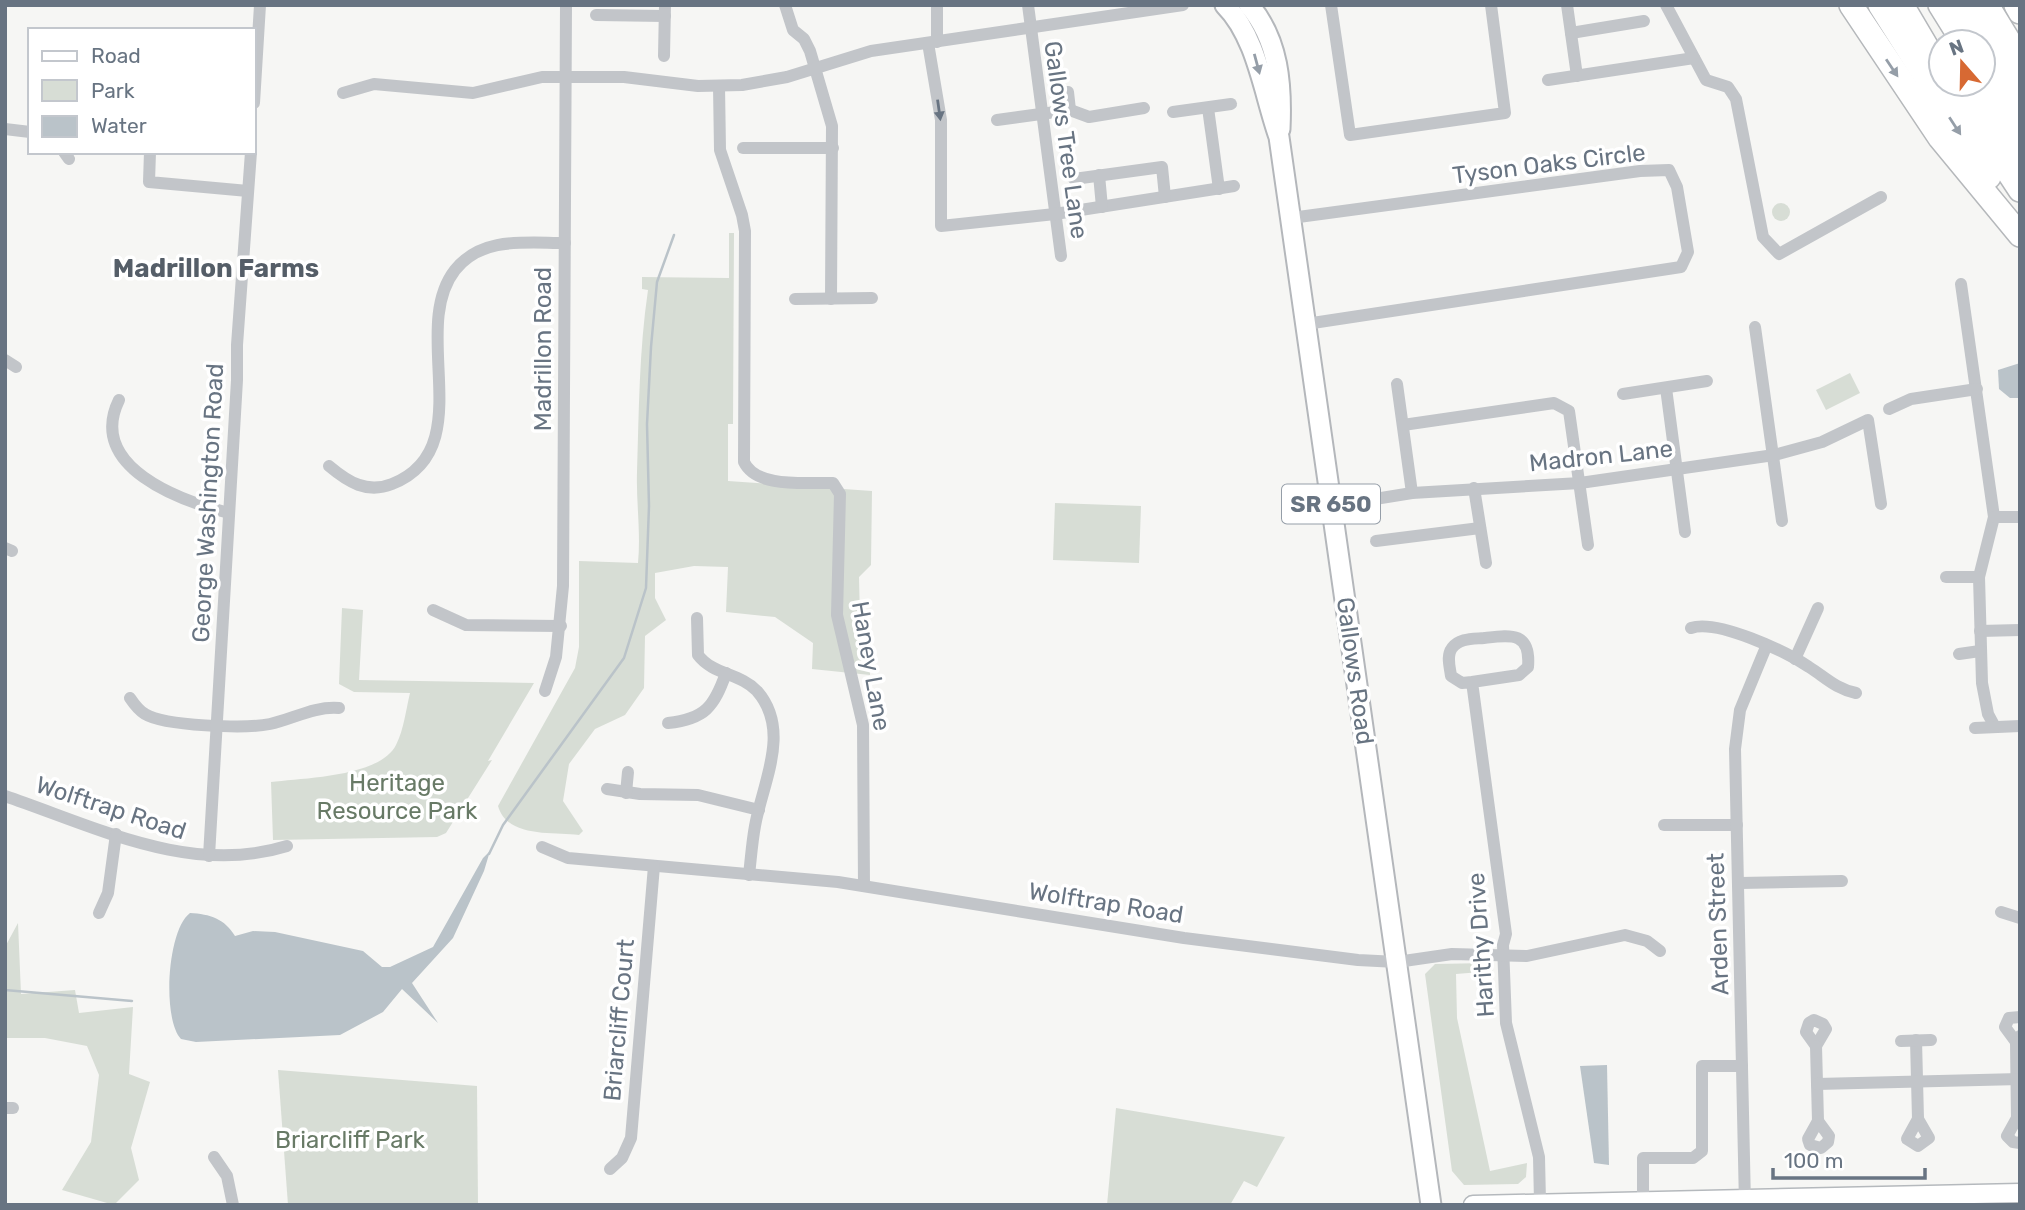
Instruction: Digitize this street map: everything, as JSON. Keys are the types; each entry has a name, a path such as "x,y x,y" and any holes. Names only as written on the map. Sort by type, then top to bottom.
{"highway":[{"path":"1851,5 1940,138 2020,235"},
{"path":"1881,5 1937,98 2020,223"},
{"path":"1902,5 1927,47"},
{"path":"1924,5 1938,28"},
{"path":"1940,5 1954,28"},
{"path":"1964,5 2020,93"},
{"path":"1987,5 2020,59"},
{"path":"2016,5 2020,12"},
{"path":"1997,92 2020,126"},
{"path":"1959,98 2020,190"},
{"path":"1981,98 2020,159"}],"main road":[{"name":"Gallows Road","path":"1225,5 1237,19 1254,53 1264,94 1279,137 1431,1205"},
{"name":"Gallows Road","path":"1249,5 1265,30 1277,65 1282,92 1279,137"}],"street":[{"path":"256,49 260,5"},
{"name":"Madrillon Road","path":"545,691 556,657 561,626 566,5"},
{"path":"785,5 793,30 804,39 830,111 833,148 831,299"},
{"path":"937,5 932,42 941,121 941,226 1055,214 1234,186"},
{"name":"Gallows Tree Lane","path":"1028,5 1061,256"},
{"path":"342,93 374,85 472,93 523,80 565,77 628,77 719,86 769,81 853,54 1183,5"},
{"path":"1331,5 1350,135 1505,113 1491,5"},
{"path":"1567,5 1577,76"},
{"path":"1665,5 1706,80 1728,87 1736,99 1763,237 1779,254 1881,197"},
{"path":"596,15 626,10 665,10 664,56"},
{"path":"1571,33 1644,21"},
{"path":"1548,80 1693,58"},
{"name":"Haney Lane","path":"719,86 720,150 745,231 744,462 749,473 760,479 833,484 841,494 837,615 863,725 864,886"},
{"path":"1068,92 1070,110"},
{"path":"1173,112 1231,104"},
{"path":"997,120 1070,110 1089,117 1144,108"},
{"path":"1208,108 1219,189"},
{"path":"5,129 28,132"},
{"path":"743,148 833,148"},
{"path":"150,154 149,182 248,191"},
{"name":"George Washington Road","path":"209,856 237,345 251,154"},
{"path":"1074,179 1162,167 1166,197"},
{"name":"Tyson Oaks Circle","path":"1291,218 1640,171 1669,170 1677,187 1688,252 1681,267 1306,324"},
{"path":"1099,175 1102,207"},
{"path":"330,466 353,483 368,488 394,483 415,469 430,450 438,424 439,310 452,276 467,259 492,246 565,243"},
{"path":"1961,284 1994,517 1979,577 1982,683 1988,714 1995,727"},
{"path":"795,299 872,298"},
{"path":"1755,327 1782,520"},
{"path":"1623,394 1707,381"},
{"path":"1396,384 1412,494"},
{"path":"1666,388 1685,532"},
{"path":"1889,409 1910,400 1977,389"},
{"path":"119,400 112,421 113,436 140,475 186,502 229,513"},
{"path":"1403,425 1554,403 1569,411 1588,545"},
{"name":"Madron Lane","path":"1332,506 1474,488 1580,483 1774,455 1822,442 1868,420 1881,504"},
{"path":"1474,488 1486,563"},
{"path":"1994,517 2020,517"},
{"path":"1376,541 1480,528"},
{"path":"1946,577 1979,577"},
{"path":"1795,659 1818,608"},
{"path":"433,610 466,625 561,626"},
{"path":"697,618 698,655 709,667 750,684 770,715 771,772 759,810 749,874"},
{"path":"1690,628 1716,626 1795,659 1833,685 1856,693"},
{"path":"1980,631 2020,630"},
{"path":"1512,635 1524,642 1529,655 1528,667 1519,675 1472,682 1462,683 1451,676 1448,660 1452,648 1463,640 1512,635"},
{"name":"Arden Street","path":"1745,1201 1736,728 1740,709 1766,647"},
{"path":"1959,654 1980,651"},
{"path":"668,723 687,721 708,709 726,673"},
{"name":"Harithy Drive","path":"1472,682 1504,911 1506,1023 1539,1157 1541,1202"},
{"path":"130,698 138,709 155,719 216,725 267,724 316,709 339,709"},
{"path":"1975,728 2020,726"},
{"path":"626,793 628,772"},
{"path":"607,789 626,793 698,794 759,810"},
{"name":"Wolftrap Road","path":"5,796 179,854 255,855 288,846"},
{"path":"1664,825 1737,825"},
{"path":"99,913 108,893 116,834"},
{"name":"Wolftrap Road","path":"542,847 568,859 864,886 1184,938 1358,960 1397,962 1452,954 1504,957 1545,954 1600,938 1625,935 1647,941 1660,951"},
{"name":"Briarcliff Court","path":"610,1169 622,1158 631,1138 654,866"},
{"path":"1741,883 1843,881"},
{"path":"2001,912 2020,918"},
{"path":"2020,1017 2009,1018 2006,1023 2007,1032 2018,1039 2019,1120 2008,1131 2007,1136 2013,1143 2020,1143"},
{"path":"1916,1040 1918,1119"},
{"path":"1901,1041 1931,1040"},
{"path":"1816,1046 1818,1121"},
{"path":"1643,1202 1643,1158 1693,1158 1702,1151 1702,1066 1742,1066"},
{"path":"1817,1084 2018,1079"},
{"path":"214,1157 227,1176 233,1205"},
{"path":"1473,1205 2014,1197"}],"green space":[{"path":"1777,203 1785,203 1790,212 1788,219 1777,221 1772,216 1772,208"},
{"path":"729,233 734,233 733,424 728,424 728,481 872,491 871,565 859,577 860,619 870,631 870,675 812,669 813,643 775,617 726,612 728,567 694,566 655,573 655,598 666,620 645,636 644,688 625,715 595,729 569,764 563,801 583,831 579,835 544,833 520,828 503,816 498,806 575,668 579,647 579,561 638,563 639,404 648,290 642,289 642,277 729,278"},
{"path":"1850,373 1860,393 1826,410 1816,390"},
{"path":"1055,503 1141,506 1139,563 1053,560"},
{"name":"Heritage Resource Park","path":"342,608 363,610 359,680 534,683 488,761 492,760 446,833 437,837 273,840 271,782 340,774 374,764 387,756 396,745 401,732 410,693 354,692 339,684"},
{"path":"18,923 21,994 75,990 79,1013 133,1007 129,1074 150,1082 131,1148 139,1180 114,1205 62,1190 91,1142 99,1075 87,1046 45,1038 5,1038 5,947"},
{"path":"1487,963 1493,971 1456,974 1457,1018 1490,1171 1527,1163 1526,1177 1518,1184 1464,1185 1452,1171 1425,974 1435,964"},
{"name":"Briarcliff Park","path":"278,1070 477,1086 478,1205 288,1205"},
{"path":"1116,1108 1285,1137 1257,1187 1244,1181 1230,1205 1107,1205"}],"water":[{"path":"2020,363 2020,398 2010,398 1999,389 1998,370"},
{"path":"490,851 484,871 453,938 412,983 438,1023 402,989 383,1012 340,1035 196,1042 181,1039 175,1029 169,995 172,955 182,922 190,913 216,918 227,925 235,936 253,931 275,932 363,951 382,967 390,967 433,947 483,858"},
{"path":"1607,1065 1609,1165 1594,1163 1580,1066"}],"waterway":[{"path":"489,854 503,825 624,658 646,588 649,506 647,424 651,347 657,282 674,235"},
{"path":"5,990 132,1001"}],"district":[{"name":"Madrillon Farms","path":"216,268"}]}
